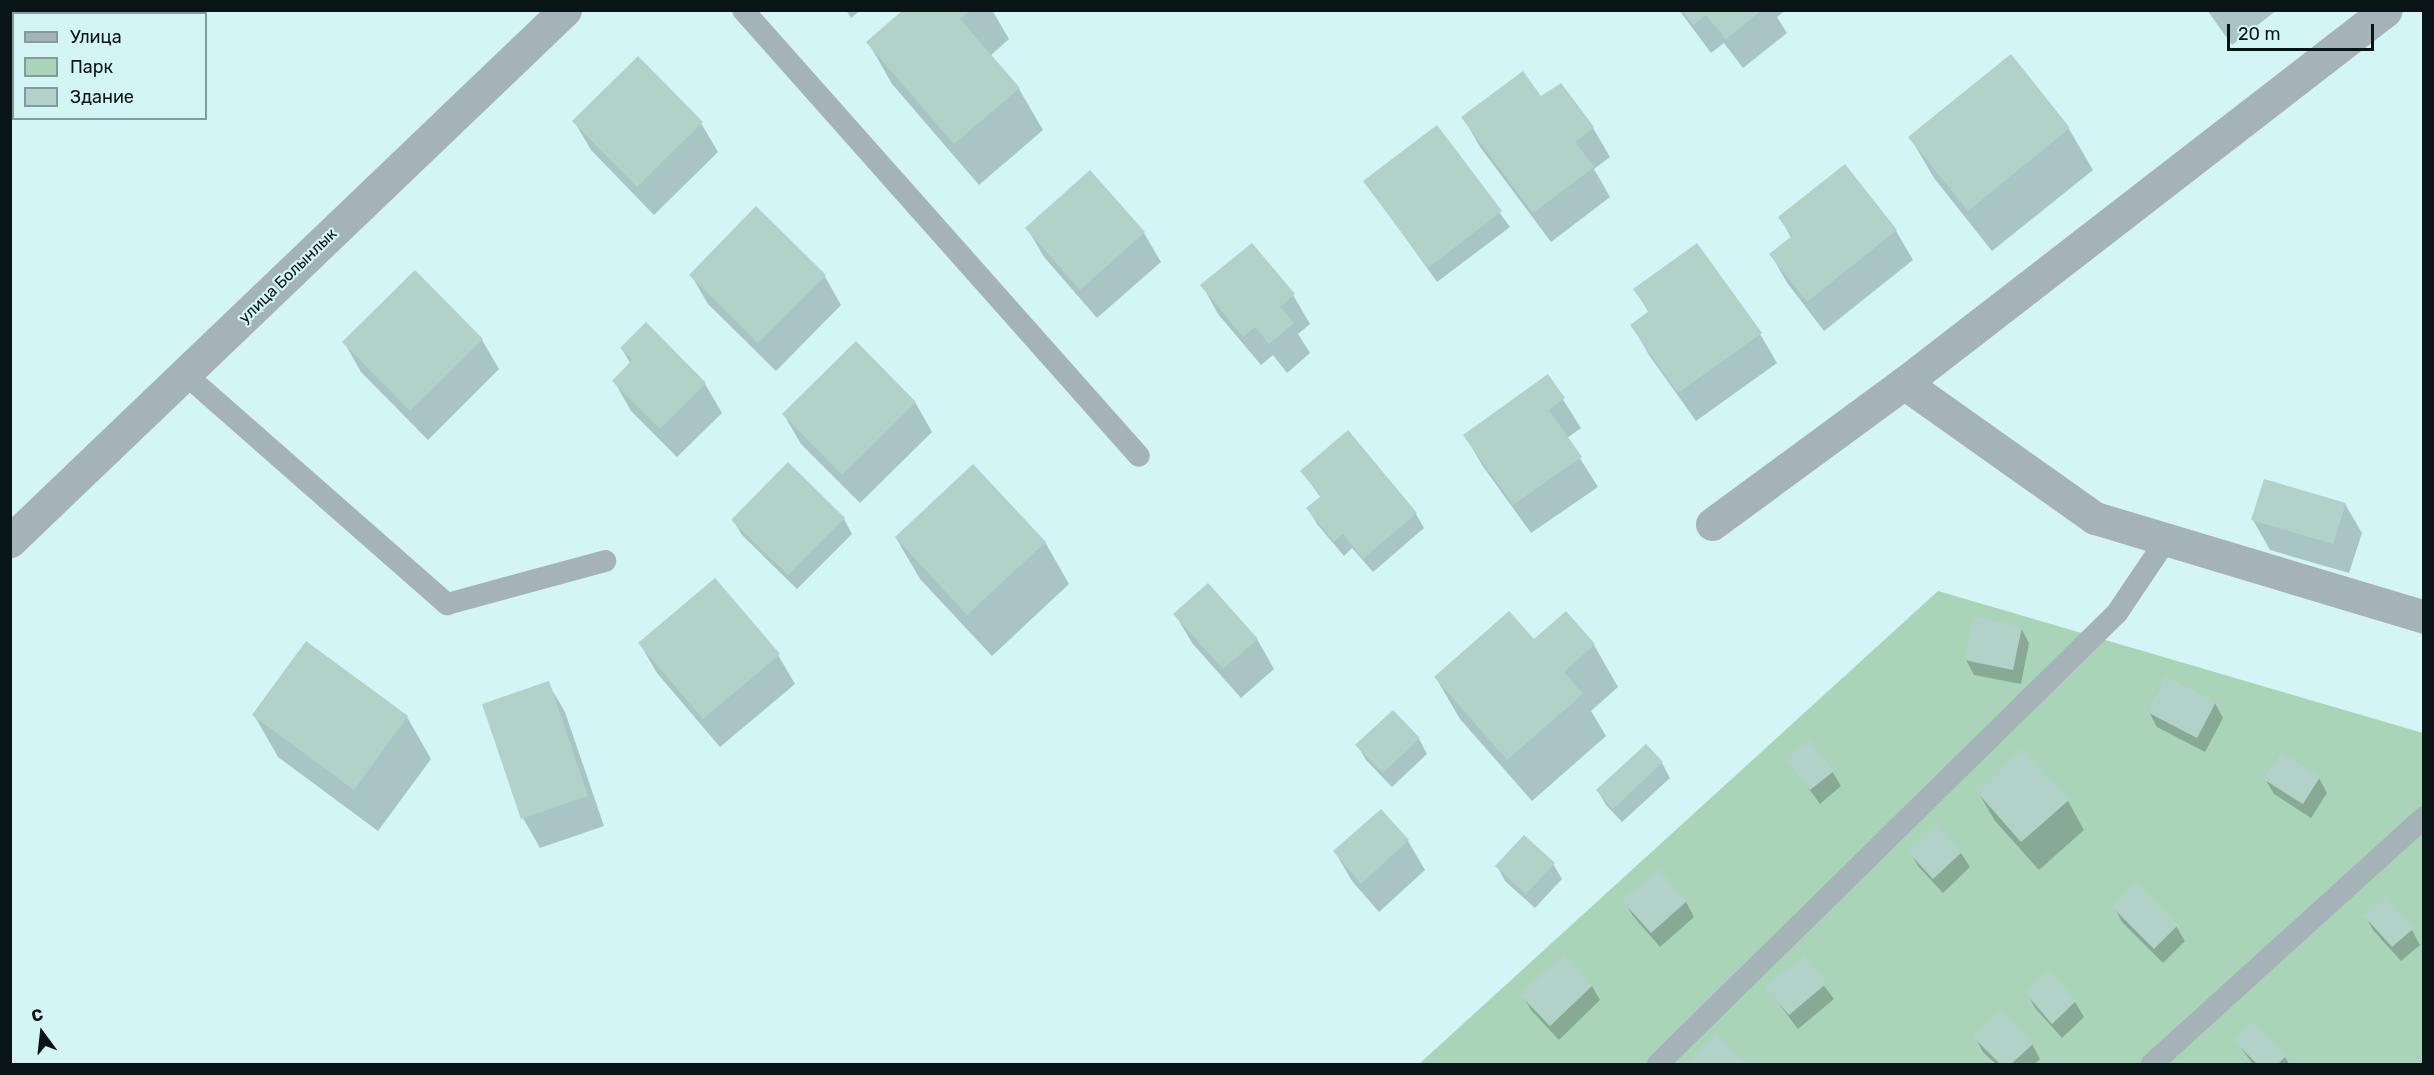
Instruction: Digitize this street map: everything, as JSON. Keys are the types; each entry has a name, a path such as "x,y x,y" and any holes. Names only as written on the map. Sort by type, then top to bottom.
{"street":[{"name":"улица Болынлык","path":"10,541 565,10"},
{"path":"1712,524 1904,383 2386,10"},
{"path":"1904,383 2095,518 2424,617"}],"lane":[{"path":"743,10 1139,456"},
{"path":"185,374 447,604 605,561"},
{"path":"1658,1065 2117,613 2167,540"},
{"path":"2152,1065 2424,817"}],"green space":[{"path":"1938,591 2423,733 2423,1064 1419,1064"}],"building":[{"path":"903,10 970,10 960,19 1020,88 954,144 866,42"},
{"path":"1682,10 1762,10 1726,39 1706,15 1693,25"},
{"path":"2011,54 2070,128 1968,211 1908,137"},
{"path":"638,56 703,122 637,187 572,121"},
{"path":"1523,71 1541,96 1561,83 1594,127 1575,142 1594,167 1533,213 1461,117"},
{"path":"1437,125 1502,211 1428,268 1363,181"},
{"path":"1845,164 1897,230 1807,302 1769,254 1792,236 1778,217"},
{"path":"1090,170 1145,232 1080,290 1025,228"},
{"path":"756,206 826,275 758,343 689,275"},
{"path":"1252,243 1295,294 1280,307 1294,323 1269,344 1255,327 1243,337 1200,285"},
{"path":"1697,243 1762,333 1678,393 1630,325 1649,311 1633,289"},
{"path":"415,270 483,339 410,411 342,342"},
{"path":"646,322 706,383 660,429 612,381 632,360 620,348"},
{"path":"856,341 916,402 842,475 782,414"},
{"path":"1548,374 1565,398 1549,410 1582,457 1513,505 1463,435"},
{"path":"1348,430 1417,513 1363,559 1343,534 1334,542 1306,508 1321,496 1300,471"},
{"path":"788,462 845,518 788,575 731,520"},
{"path":"973,464 1046,542 967,615 895,537"},
{"path":"2264,479 2346,503 2333,544 2251,520"},
{"path":"715,578 780,654 703,719 638,643"},
{"path":"1208,583 1258,639 1223,669 1173,614"},
{"path":"1509,611 1534,639 1566,611 1595,644 1564,672 1583,694 1507,760 1434,677"},
{"path":"1973,616 2022,627 2013,670 1964,660"},
{"path":"306,641 408,716 354,790 252,715"},
{"path":"2166,677 2216,702 2197,738 2147,712"},
{"path":"549,681 588,796 521,819 482,704"},
{"path":"1393,710 1420,738 1383,773 1355,745"},
{"path":"1809,740 1834,771 1810,790 1785,759"},
{"path":"1646,744 1663,762 1613,809 1596,790"},
{"path":"2023,749 2069,800 2021,842 1976,791"},
{"path":"2281,752 2320,777 2303,804 2263,779"},
{"path":"1381,809 1409,840 1361,884 1333,851"},
{"path":"1936,824 1962,852 1933,879 1907,851"},
{"path":"1524,835 1555,863 1526,894 1495,866"},
{"path":"1658,869 1687,901 1651,933 1622,901"},
{"path":"2136,883 2178,925 2154,949 2112,907"},
{"path":"2385,896 2413,929 2392,947 2363,915"},
{"path":"1563,954 1593,985 1550,1026 1520,995"},
{"path":"1804,955 1827,983 1789,1015 1765,988"},
{"path":"2049,971 2076,1001 2052,1024 2025,993"},
{"path":"2000,1010 2033,1044 2011,1064 2000,1064 1973,1037"},
{"path":"2252,1022 2286,1056 2278,1064 2257,1064 2233,1040"},
{"path":"1716,1033 1745,1062 1743,1064 1686,1064"}]}
